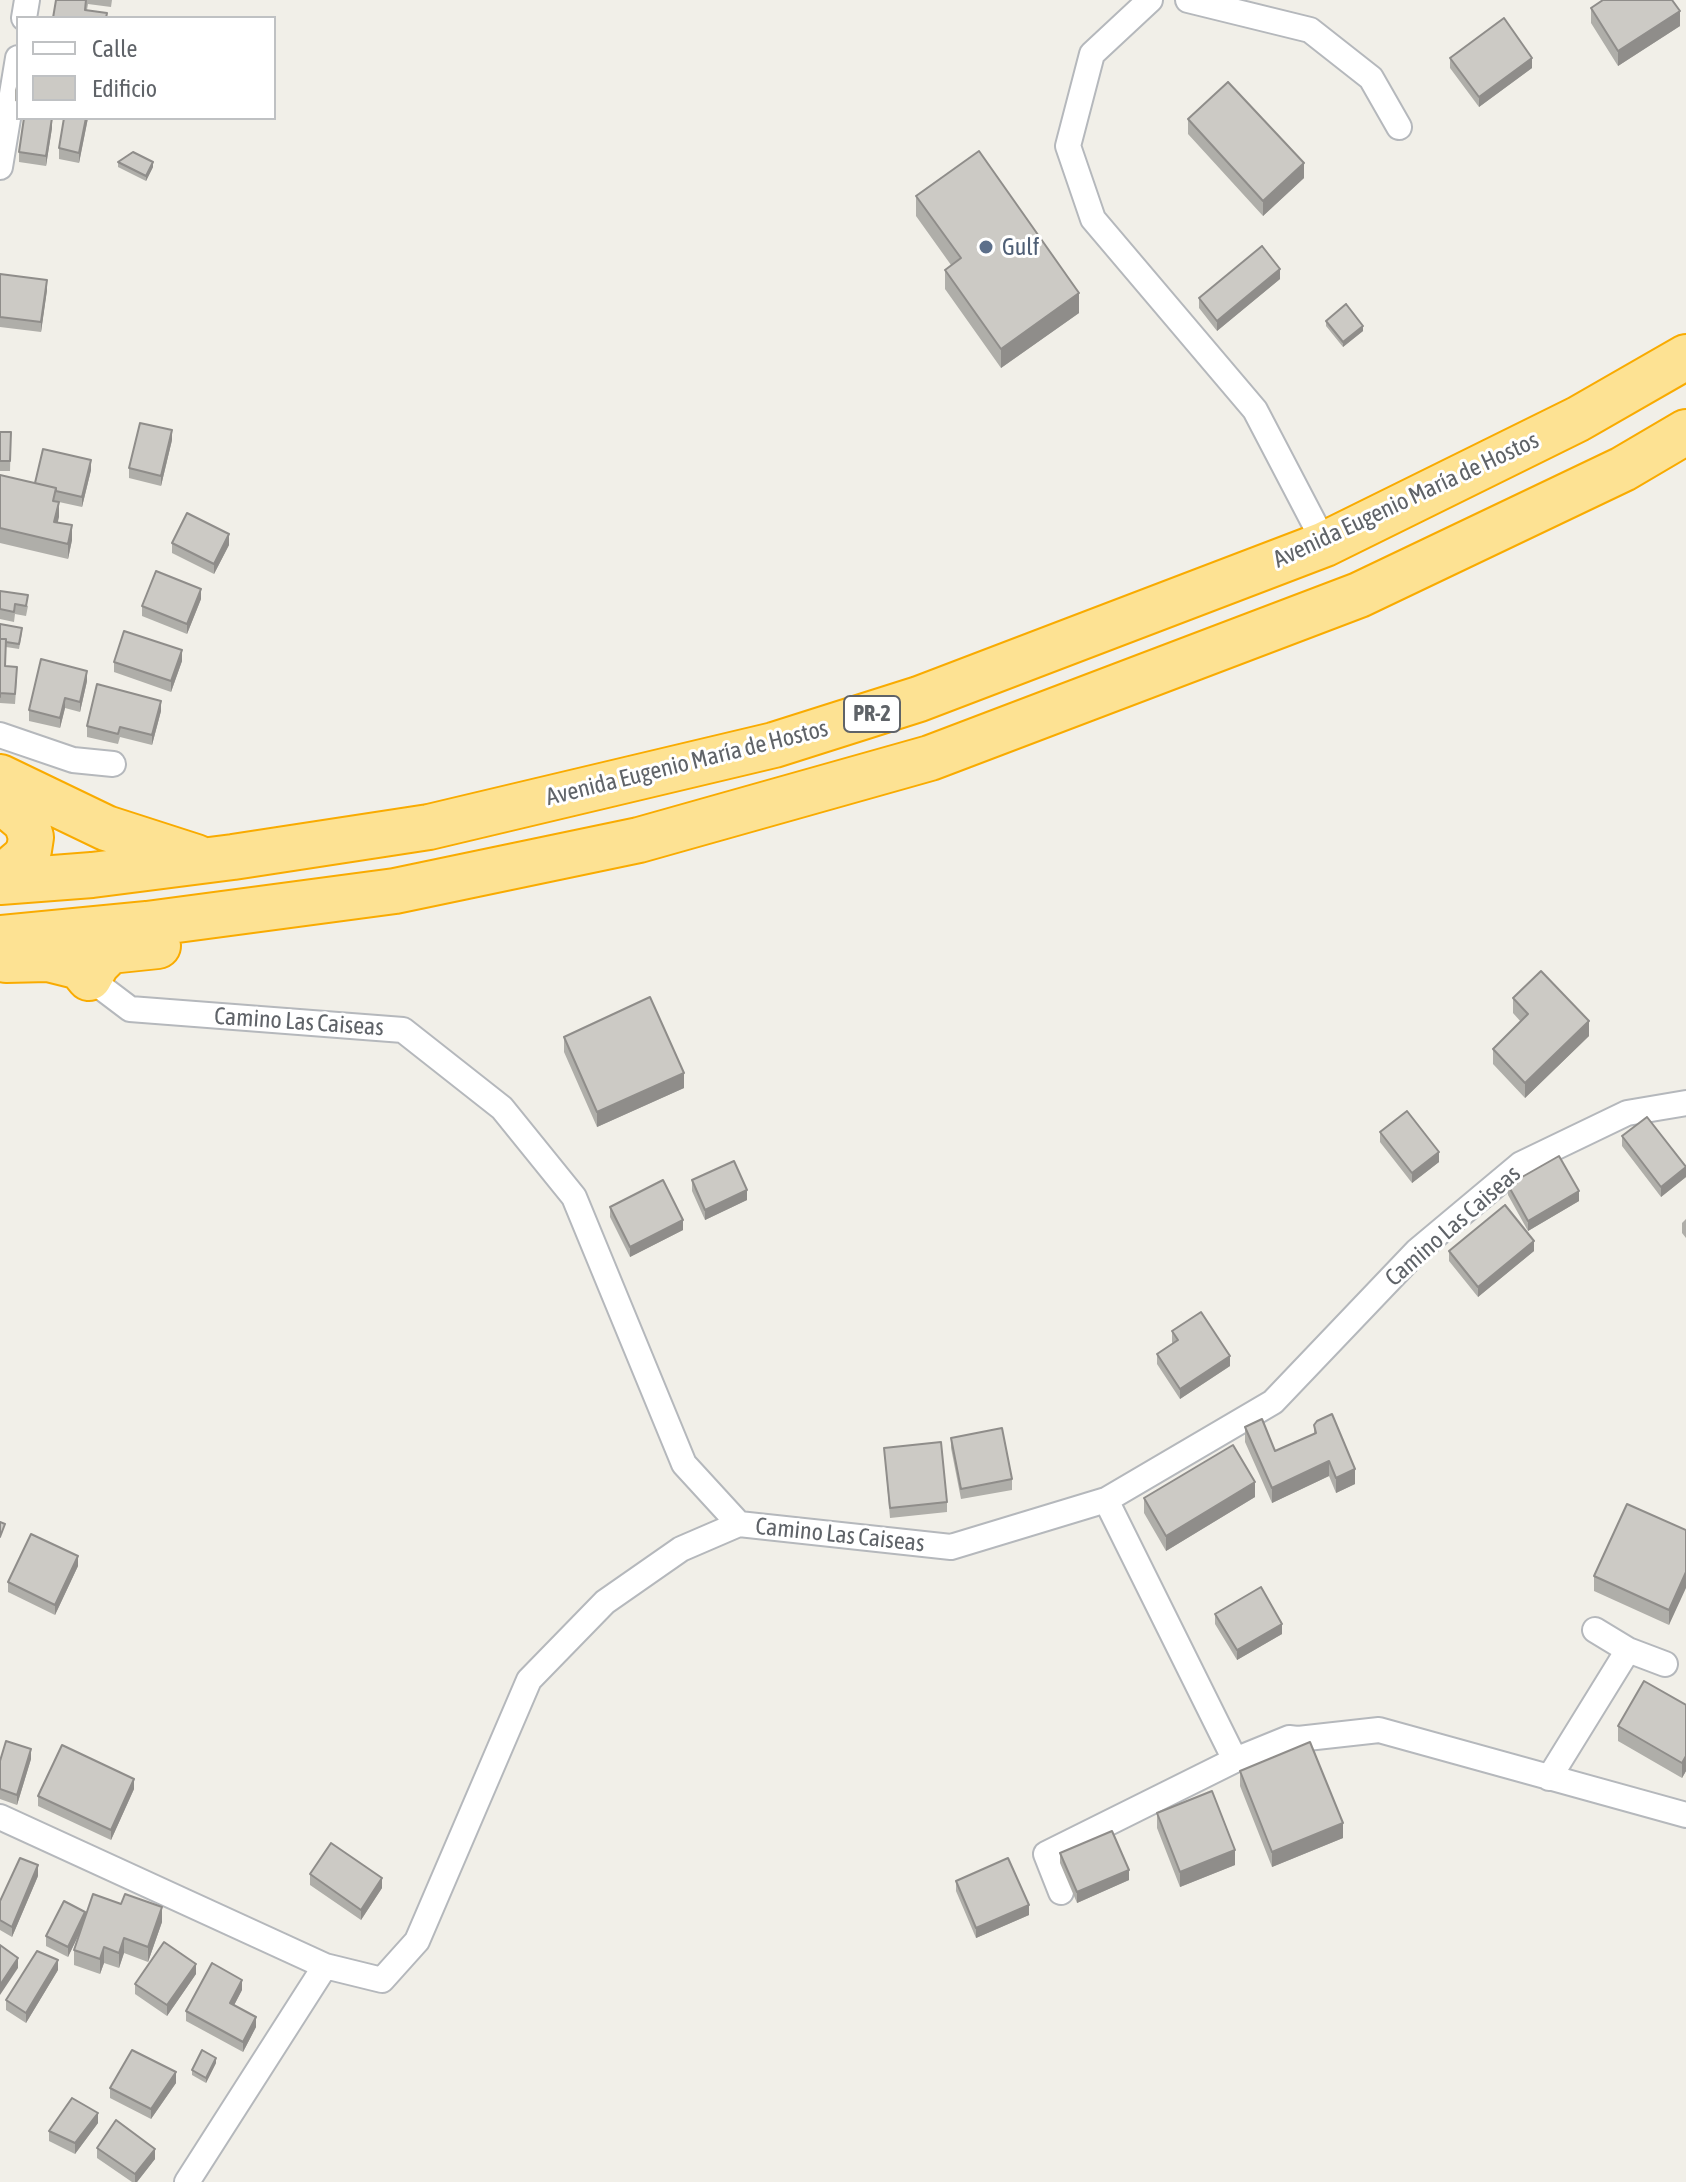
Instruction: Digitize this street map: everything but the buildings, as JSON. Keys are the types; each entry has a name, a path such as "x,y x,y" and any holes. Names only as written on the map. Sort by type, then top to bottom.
{"highway":[{"name":"Avenida Eugenio María de Hostos","path":"0,880 92,875 429,827 774,745 919,699 1325,544 1578,419 1686,357"},
{"name":"PR-2","path":"0,938 395,891 639,840 930,758 1359,595 1623,469 1686,432"},
{"path":"0,777 106,828 205,861"},
{"path":"0,800 26,822 31,837 24,858 0,880"},
{"path":"0,961 48,959 80,967 89,978 110,951 243,932 283,906"}],"street":[{"path":"1150,0 1092,54 1068,146 1093,219 1255,410 1325,544"},
{"path":"1188,0 1310,30 1371,78 1399,127"},
{"path":"0,167 16,70"},
{"path":"0,735 73,760 113,764"},
{"name":"Camino Las Caiseas","path":"89,978 130,1009 403,1030 502,1108 574,1197 684,1464 739,1524 951,1547 1106,1500 1273,1402 1417,1251 1521,1164 1627,1113 1686,1103"},
{"path":"1106,1500 1235,1760"},
{"path":"0,1817 325,1966 382,1980 417,1941 529,1680 605,1602 681,1549 739,1524"},
{"path":"1595,1630 1628,1650 1665,1664"},
{"path":"1549,1778 1628,1650"},
{"path":"1061,1892 1046,1854 1235,1760 1289,1738 1379,1730 1686,1815"},
{"path":"187,2182 325,1966"}],"place":[{"name":"Gulf","path":"986,247"}]}
